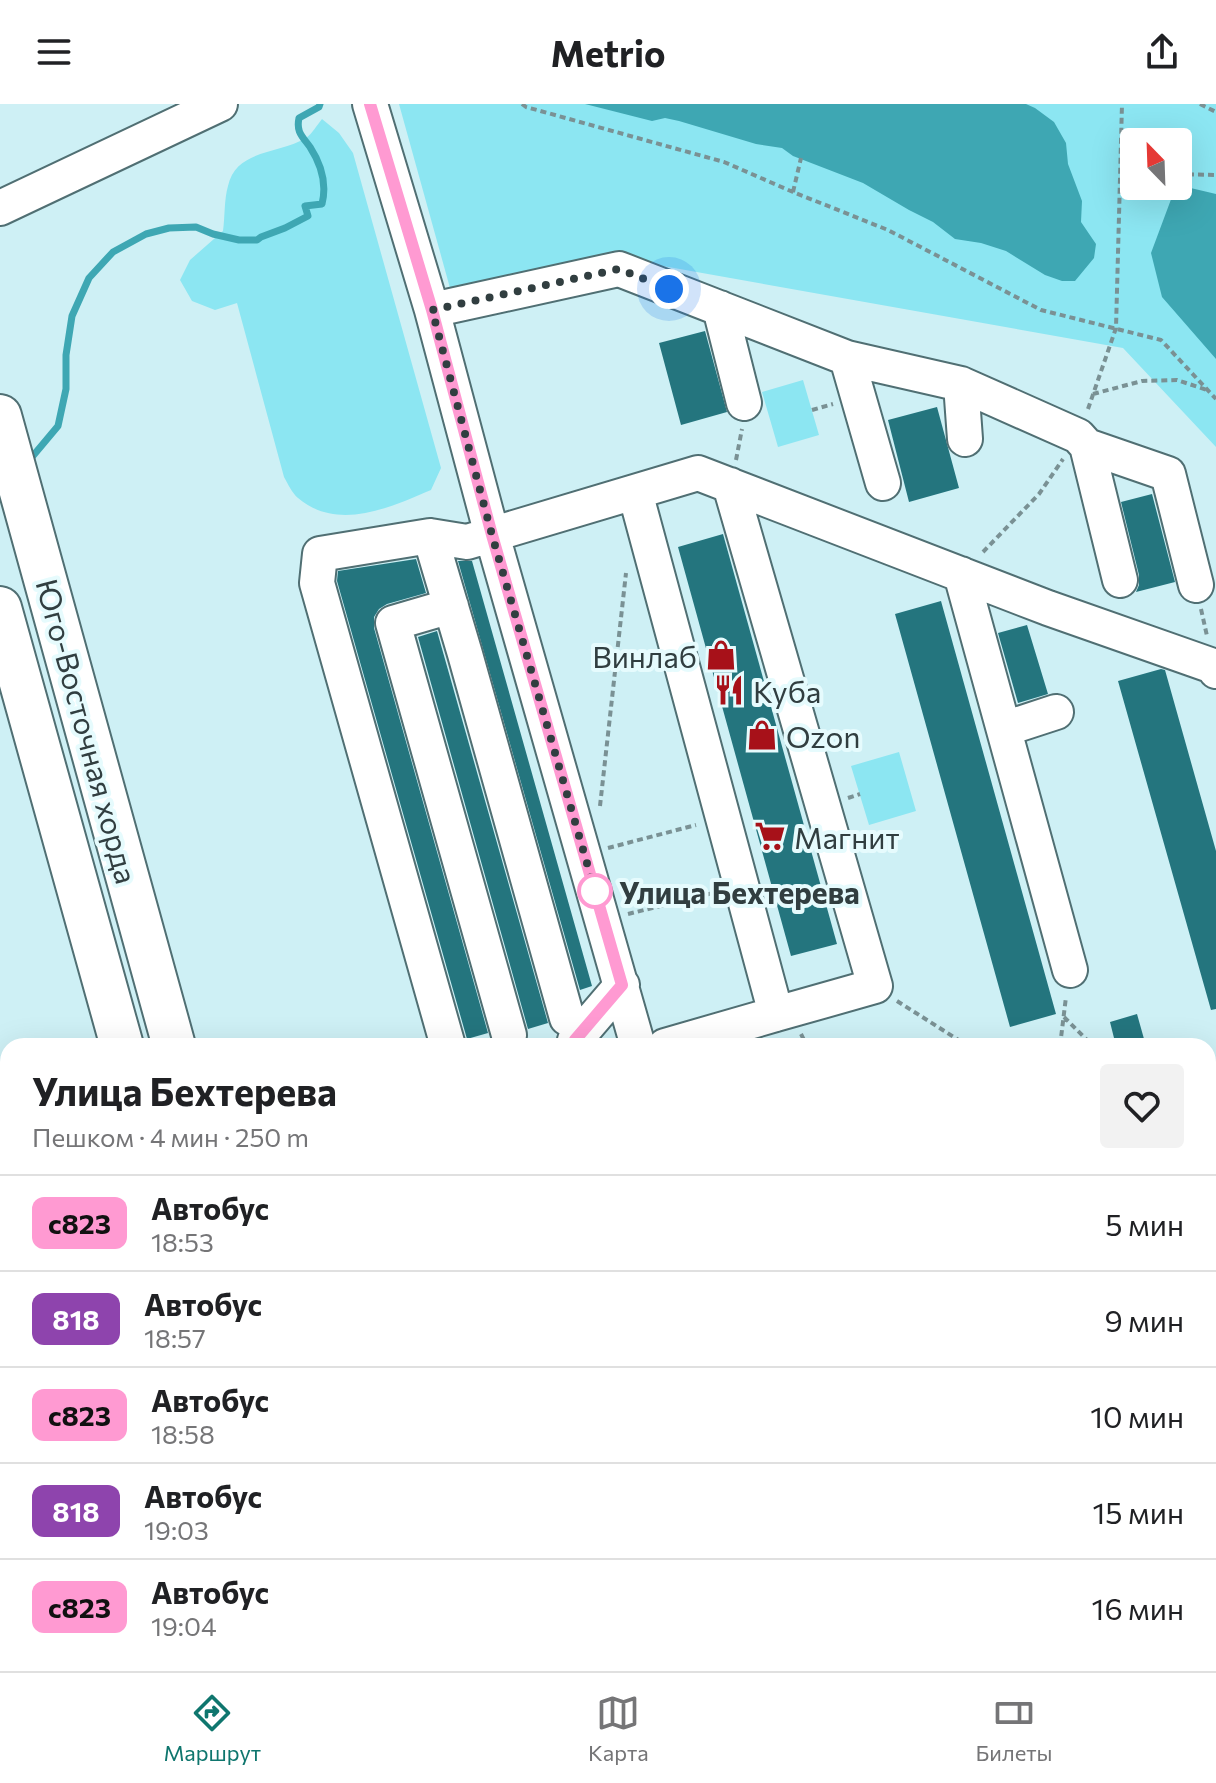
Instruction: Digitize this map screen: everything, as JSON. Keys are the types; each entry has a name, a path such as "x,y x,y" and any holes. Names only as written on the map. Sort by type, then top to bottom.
{"main road":[{"name":"Юго-Восточная хорда","path":"0,416 172,1038"},
{"name":"Юго-Восточная хорда","path":"0,608 120,1038"}],"street":[{"path":"0,208 220,104"},
{"path":"370,104 432,310 492,535 636,1038"},
{"path":"432,310 619,269 847,358 961,384 1083,441 1168,474 1196,585"},
{"path":"720,308 744,403"},
{"path":"847,358 883,483"},
{"path":"961,384 965,439"},
{"path":"1083,441 1120,580"},
{"path":"446,1038 317,583 320,554 430,536 467,542 698,473 1048,608 1215,668"},
{"path":"693,1038 875,986 730,485"},
{"path":"635,492 776,1014"},
{"path":"430,536 570,1032"},
{"path":"961,574 1070,970"},
{"path":"451,606 393,623 509,1035"},
{"path":"1004,729 1056,712"},
{"path":"577,1038 622,985"}],"path":[{"path":"522,104 724,162 888,230 1041,310 1161,340 1216,399"},
{"path":"1122,104 1122,128"},
{"path":"1200,104 1216,112"},
{"path":"793,192 801,158"},
{"path":"1192,174 1216,175"},
{"path":"961,574 1039,494 1083,441 1093,394 1116,328 1120,200"},
{"path":"1093,394 1142,381 1177,380 1209,391"},
{"path":"599,814 627,568"},
{"path":"1196,585 1215,668"},
{"path":"597,851 724,817"},
{"path":"617,917 697,897"},
{"path":"1061,1038 1070,970"},
{"path":"875,986 956,1038"},
{"path":"1064,1017 1085,1038"}],"shaded area":[{"path":"399,104 1216,104 1216,447 1123,348 618,258 450,288"},
{"path":"585,104 1026,104 1054,122 1066,143 1068,164 1082,201 1081,222 1096,244 1094,258 1075,281 1062,281 1045,275 1006,251 955,239 933,222 863,183 793,156 782,148 756,144 679,121 665,118 652,121"},
{"path":"322,119 339,133 353,153 441,468 431,490 382,509 347,515 314,508 296,496 284,477 237,303 215,310 192,301 180,280 190,260 223,231 228,186 240,165 260,154 306,138"},
{"path":"1192,188 1216,194 1216,359 1162,297 1151,253 1171,200 1192,200"},
{"path":"803,380 819,435 778,447 762,392"},
{"path":"899,752 916,811 869,825 851,766"}],"building":[{"path":"705,331 727,412 681,425 659,343"},
{"path":"937,407 959,488 909,502 888,420"},
{"path":"1152,494 1175,582 1136,592 1139,575 1121,502"},
{"path":"723,534 837,944 791,956 678,547"},
{"path":"416,559 426,593 379,609 374,617 374,628 488,1033 467,1038 337,581 338,571"},
{"path":"458,561 472,561 592,986 580,990"},
{"path":"941,601 1056,1014 1010,1027 895,614"},
{"path":"1027,625 1048,694 1018,703 998,633"},
{"path":"437,631 548,1023 528,1029 418,637"},
{"path":"1165,670 1216,851 1216,1009 1211,1010 1118,681"},
{"path":"1137,1014 1144,1038 1114,1038 1110,1022"}],"waterway":[{"path":"27,463 58,426 66,389 66,355 72,316 89,278 113,252 146,234 169,228 196,227 239,240 257,240 308,216 305,206 322,204 323,182 317,160 300,134 298,123 299,118 320,104"}],"bus line":[{"name":"с823","path":"370,104 432,310 492,535 622,985 577,1038"}],"place":[{"name":"Винлаб","path":"721,655"},
{"name":"Куба","path":"729,690"},
{"name":"Ozon","path":"762,735"},
{"name":"Магнит","path":"770,836"},
{"name":"Улица Бехтерева","path":"595,891"}],"route":[{"path":"595,891 492,535 432,310 619,269 669,289"}]}
